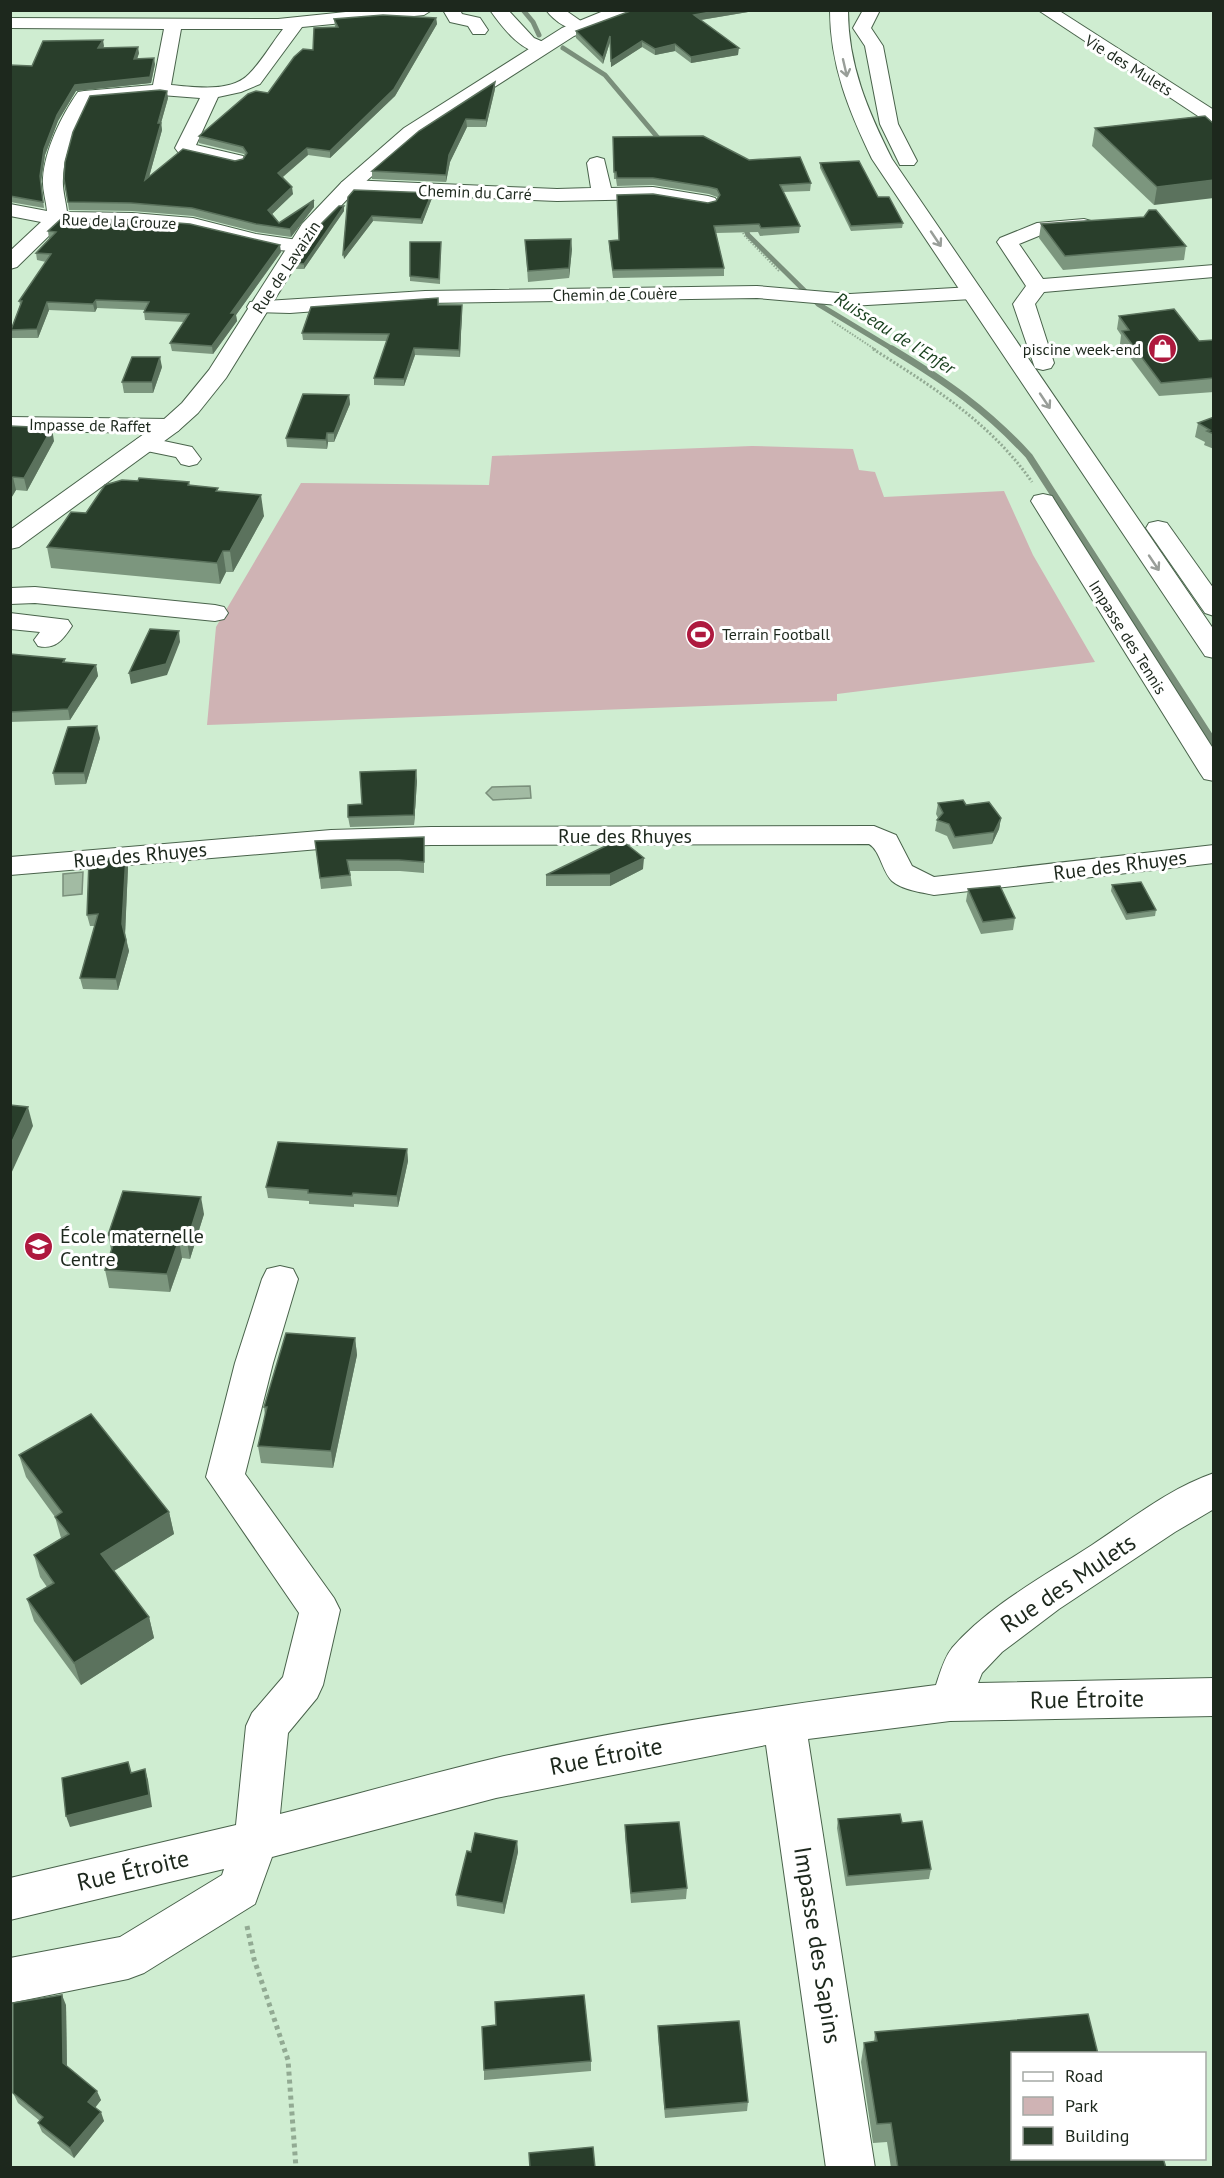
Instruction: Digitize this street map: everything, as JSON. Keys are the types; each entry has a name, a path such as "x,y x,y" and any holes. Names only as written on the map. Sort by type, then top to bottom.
{"street":[{"path":"10,22 173,25 254,18 296,23 424,10"},
{"path":"451,10 456,18 474,22 479,30"},
{"path":"498,10 528,42 542,48"},
{"path":"554,10 579,26"},
{"name":"Rue de Lavaizin","path":"10,542 170,426 190,408 218,373 309,228 389,149 411,132 579,26 624,10"},
{"path":"839,10 838,25 844,64 860,116 882,159 1214,650"},
{"path":"872,10 862,28 874,46 889,124 905,158 992,290 1214,608"},
{"name":"Vie des Mulets","path":"1046,10 1214,118"},
{"path":"10,263 56,218 53,177 75,107 84,96 161,90 211,93 235,88 255,80 296,23"},
{"path":"161,90 173,25"},
{"path":"211,93 185,148 236,160"},
{"path":"597,164 602,193"},
{"name":"Chemin du Carré","path":"349,186 557,195 653,193 708,202"},
{"name":"Rue de la Crouze","path":"10,210 56,218 132,219 193,224 256,240 298,245"},
{"path":"1037,286 1007,242 1037,229 1107,224"},
{"path":"1043,363 1024,304 1037,286 1173,268 1214,271"},
{"name":"Chemin de Couère","path":"258,307 290,307 425,297 757,292 850,300 972,293"},
{"name":"Impasse de Raffet","path":"10,424 170,426"},
{"path":"145,444 184,452 189,459"},
{"name":"Impasse des Tennis","path":"1043,501 1214,773"},
{"path":"10,596 35,596 215,613"},
{"path":"10,621 59,626 47,640"},
{"name":"Rue des Rhuyes","path":"10,866 342,839 431,836 874,835 886,842 900,874 909,881 934,886 1214,854"},
{"path":"10,1981 128,1957 238,1889 256,1841 267,1726 302,1685 320,1610 225,1477 254,1364 280,1279"},
{"name":"Rue des Mulets","path":"950,1702 965,1664 987,1639 1151,1526 1214,1489"},
{"name":"Rue Étroite","path":"10,1899 256,1841 496,1778 586,1759 784,1724 950,1702 1214,1697"},
{"name":"Impasse des Sapins","path":"784,1724 851,2168"}],"path":[{"path":"708,202 736,212 744,235 806,302 945,396 995,435 1027,473 1043,501"},
{"path":"238,1889 254,1959 288,2061 296,2168"}],"green space":[{"path":"752,446 853,449 859,470 875,472 884,497 1004,491 1033,555 1095,662 837,694 837,701 207,725 216,627 301,483 489,485 492,456"}],"shaded area":[{"path":"530,786 531,798 493,800 486,793 492,787"},
{"path":"83,872 82,894 63,896 63,874"}],"building":[{"path":"633,10 722,10 694,15 739,48 691,57 675,44 655,49 642,41 611,61 610,36 603,58 576,31"},
{"path":"383,15 436,18 394,89 330,151 307,148 278,173 292,187 268,210 279,223 314,200 290,229 256,224 192,208 131,203 68,202 64,179 65,162 73,132 90,96 167,91 158,123 161,123 145,180 183,149 235,161 243,159 247,153 243,147 199,136 248,94 256,91 268,93 294,57 303,49 313,50 314,28 338,27 334,19"},
{"path":"103,40 98,48 138,47 134,59 154,58 150,77 75,85 57,115 44,149 40,176 43,202 10,196 10,65 32,66 43,41"},
{"path":"495,82 486,120 466,119 449,155 446,175 372,171 419,131"},
{"path":"1205,116 1214,124 1214,180 1157,187 1095,128"},
{"path":"703,136 749,160 800,157 811,183 780,185 800,226 761,228 759,224 714,226 724,268 613,270 609,241 619,240 617,195 653,194 708,203 716,201 720,195 717,189 709,187 653,178 617,178 614,172 613,137"},
{"path":"859,161 878,197 889,197 903,223 851,226 820,163"},
{"path":"354,190 432,193 421,219 372,216 343,254 348,197"},
{"path":"339,206 344,206 304,264 296,263 318,227"},
{"path":"1149,210 1156,210 1186,246 1065,256 1041,224 1144,217"},
{"path":"61,219 141,220 190,224 280,245 231,313 236,313 212,346 170,343 189,314 144,312 149,302 96,300 93,304 47,302 37,329 11,330 22,301 19,301 51,254 36,253 56,232 48,231"},
{"path":"571,239 569,268 528,271 525,240"},
{"path":"410,242 441,242 439,279 410,276"},
{"path":"438,298 438,305 462,305 459,350 414,348 404,379 374,378 389,334 302,333 311,307"},
{"path":"1174,309 1199,341 1214,340 1214,378 1161,383 1122,331 1129,330 1119,316"},
{"path":"132,357 160,357 152,382 122,382"},
{"path":"303,394 349,395 334,433 327,433 326,440 286,438"},
{"path":"1214,417 1214,434 1198,423"},
{"path":"10,426 52,428 24,478 13,477 10,482"},
{"path":"139,478 189,482 188,485 218,488 216,491 261,495 230,551 223,551 217,563 47,547 71,512 86,513 105,485 122,480 138,481"},
{"path":"150,629 179,631 166,664 129,673"},
{"path":"10,654 65,659 63,662 96,665 68,709 10,712"},
{"path":"97,726 84,773 53,773 68,727"},
{"path":"416,770 414,815 348,817 348,805 362,804 360,772"},
{"path":"963,800 966,805 989,802 1001,818 994,832 955,837 949,824 937,820 943,813 938,803"},
{"path":"424,837 424,862 347,860 350,875 320,878 315,841"},
{"path":"620,839 644,858 610,874 546,875"},
{"path":"126,856 122,924 126,940 116,979 80,978 98,914 87,915 89,861"},
{"path":"1141,882 1156,910 1127,914 1112,885"},
{"path":"1000,886 1015,918 983,922 968,889"},
{"path":"10,1105 28,1107 10,1146"},
{"path":"278,1142 407,1149 397,1196 308,1193 308,1190 266,1187"},
{"path":"123,1191 201,1197 187,1241 179,1240 167,1274 105,1270 116,1236 108,1235"},
{"path":"286,1333 355,1338 331,1451 258,1446 267,1407 264,1407"},
{"path":"91,1414 169,1512 101,1554 149,1617 74,1663 27,1599 54,1583 34,1555 69,1534 55,1517 62,1512 19,1455"},
{"path":"128,1762 131,1773 145,1769 149,1795 66,1816 62,1778"},
{"path":"900,1814 902,1823 922,1821 931,1869 848,1876 838,1819"},
{"path":"679,1822 687,1888 631,1893 625,1825"},
{"path":"475,1833 517,1841 503,1903 456,1895 467,1851 471,1852"},
{"path":"62,1995 63,2063 97,2091 88,2102 101,2112 70,2148 38,2123 43,2117 13,2093 13,2003"},
{"path":"584,1995 591,2061 484,2070 482,2027 496,2025 495,2002"},
{"path":"1088,2014 1098,2052 1011,2052 1011,2160 1164,2160 1166,2168 898,2168 891,2123 877,2124 864,2043 877,2041 875,2032"},
{"path":"739,2021 748,2102 665,2109 658,2026"},
{"path":"593,2147 595,2168 530,2168 529,2153"}],"waterway":[{"name":"Ruisseau de l'Enfer","path":"523,10 533,22 539,35"},
{"name":"Ruisseau de l'Enfer","path":"563,48 605,75 664,145"},
{"name":"Ruisseau de l'Enfer","path":"743,222 748,235 818,304 894,350"},
{"name":"Ruisseau de l'Enfer","path":"892,349 965,397 997,424 1029,456 1214,743"}],"place":[{"name":"piscine week-end","path":"1162,349"},
{"name":"Terrain Football","path":"701,634"},
{"name":"École maternelle Centre","path":"39,1247"}]}
